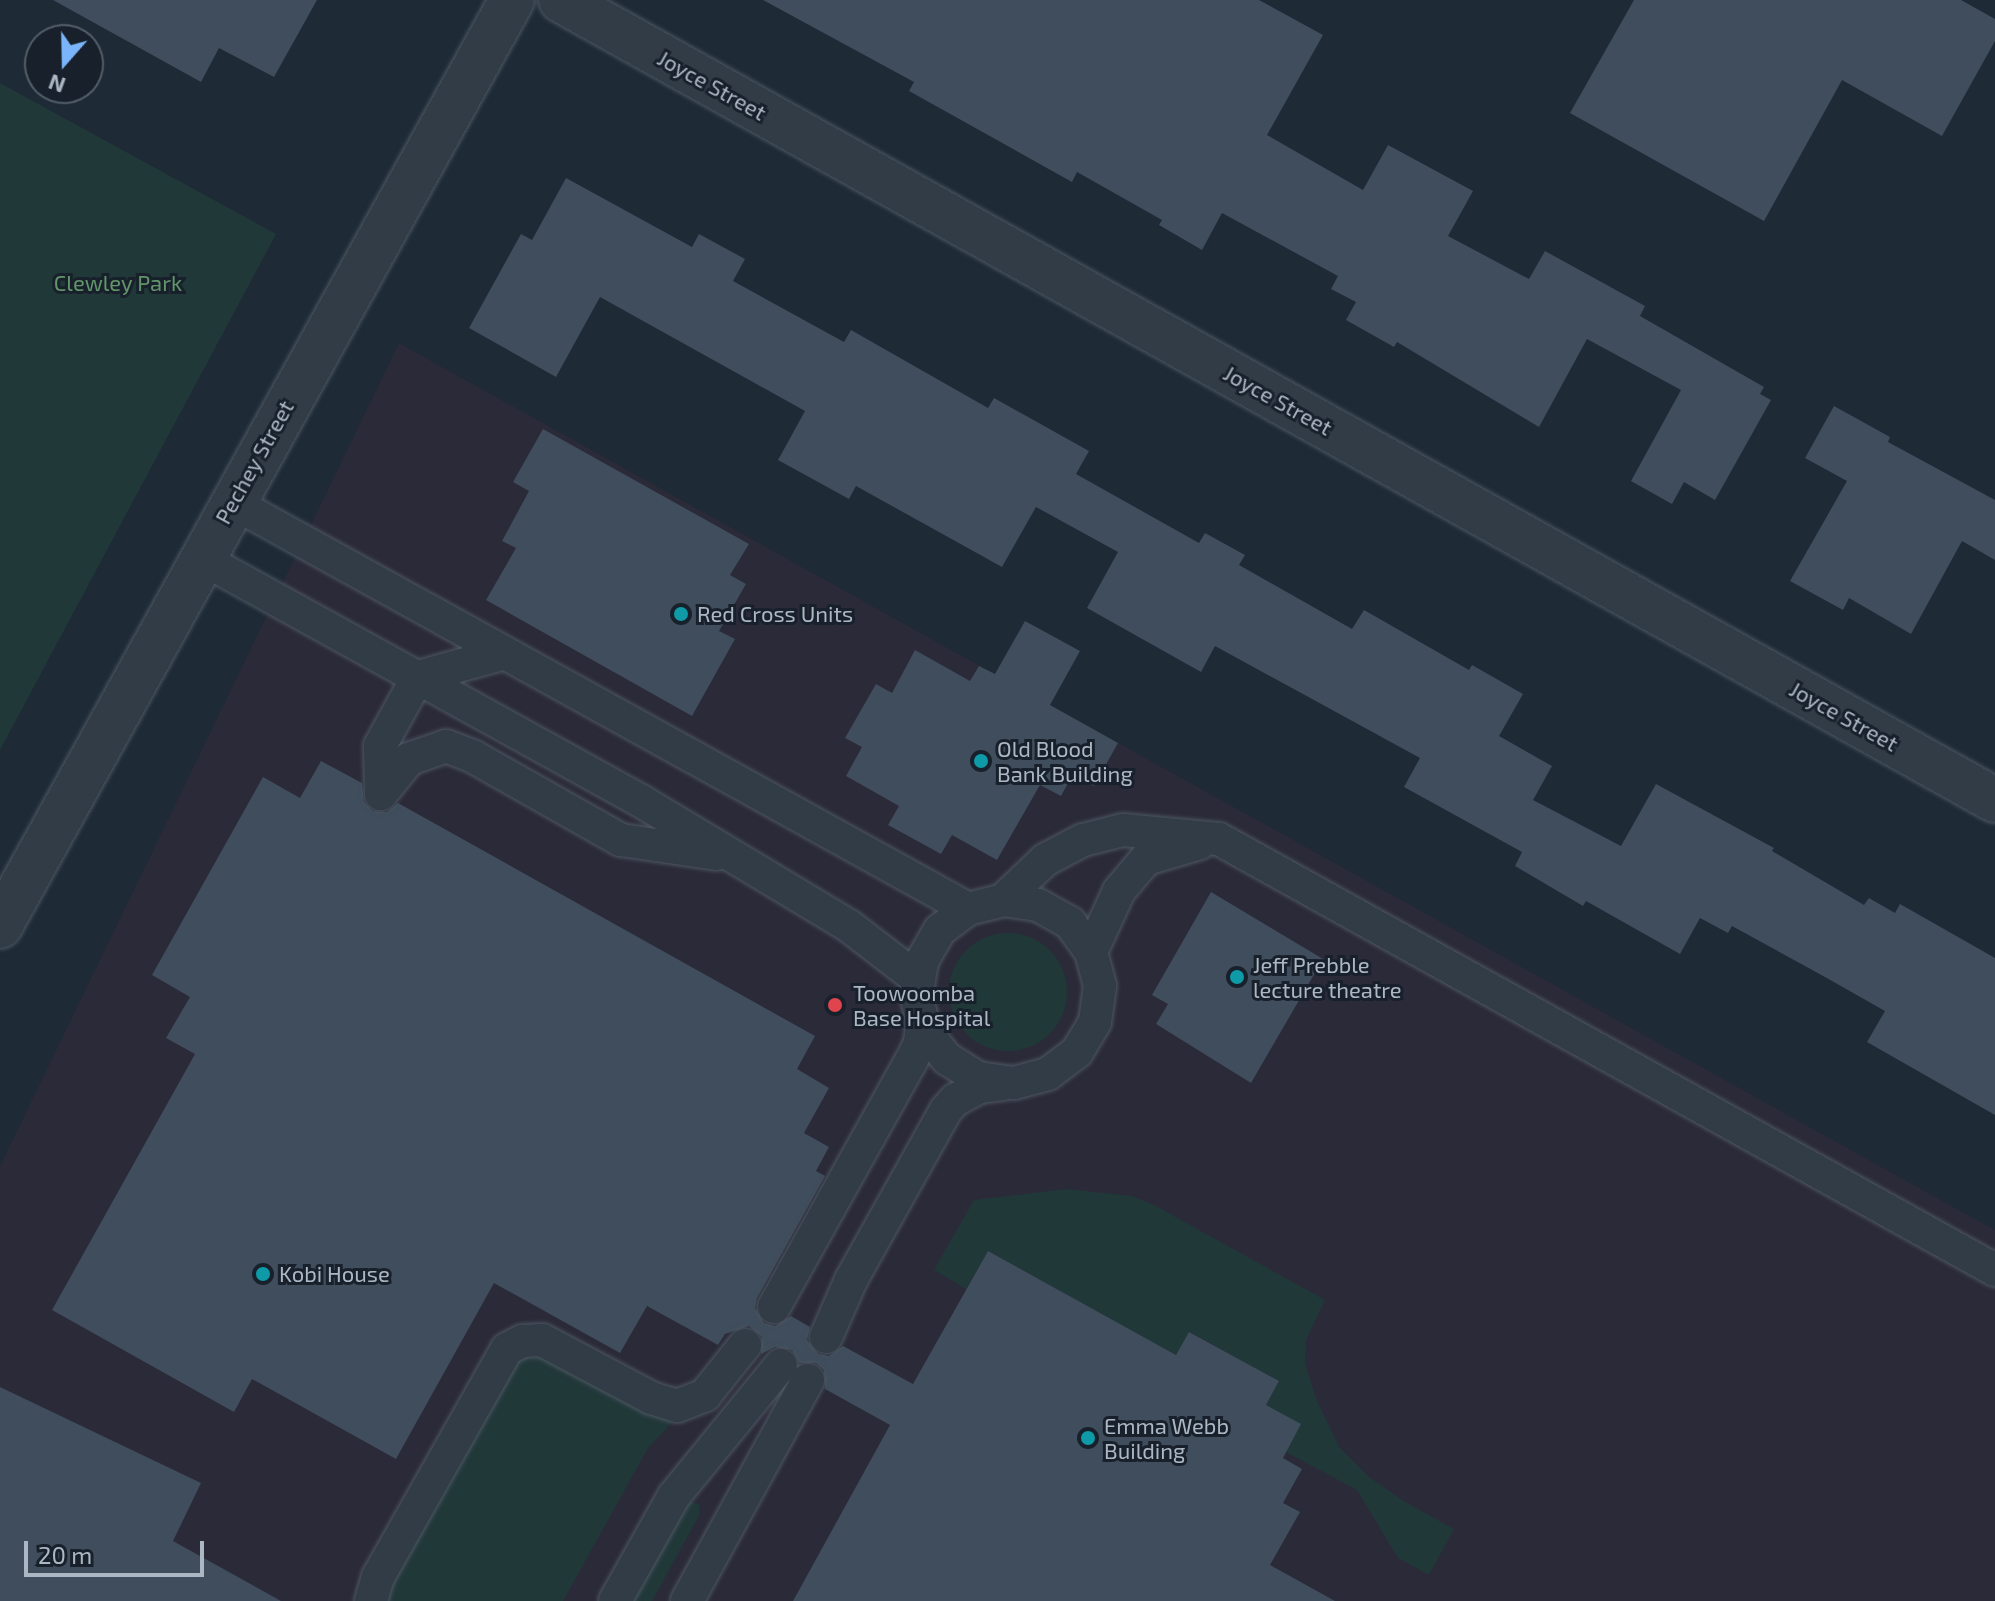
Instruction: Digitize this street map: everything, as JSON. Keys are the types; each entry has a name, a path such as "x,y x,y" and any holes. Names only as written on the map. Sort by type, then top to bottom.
{"street":[{"name":"Pechey Street","path":"0,926 512,0"},
{"name":"Joyce Street","path":"561,0 1995,800"}],"lane":[{"path":"232,502 968,909"},
{"path":"201,558 641,801 849,926 919,980"},
{"path":"505,653 418,677 380,746 381,794 409,759 429,749 446,746 474,757 621,840 732,857"},
{"path":"1003,900 1045,860 1083,840 1123,830 1219,839 1995,1270"},
{"path":"1091,952 1119,891 1146,859 1166,851 1219,839"},
{"path":"819,1332 946,1110 955,1100 979,1087 1014,1083 1048,1074 1077,1052 1095,1022 1100,986 1091,952 1070,923 1038,905 1003,900 968,909 940,930 922,961 916,996 925,1031 947,1059 978,1078 1014,1083"},
{"path":"774,1307 911,1061 920,1043 923,1020"},
{"path":"371,1601 385,1564 507,1349 523,1341 542,1340 651,1398 677,1406 705,1395 745,1345"},
{"path":"615,1601 674,1496 794,1372 687,1601"}],"shaded area":[{"name":"Toowoomba Base Hospital","path":"399,343 1995,1230 1995,1601 0,1601 0,1166"}],"green space":[{"name":"Clewley Park","path":"0,83 24,96 24,104 38,104 276,234 0,750"},
{"path":"1008,933 1030,938 1050,950 1062,970 1067,992 1062,1014 1050,1034 1030,1046 1008,1051 986,1046 966,1034 954,1014 949,992 954,970 966,950 986,938"},
{"path":"1066,1189 1132,1196 1154,1205 1325,1300 1306,1340 1305,1364 1317,1401 1339,1447 1369,1477 1454,1529 1429,1575 1398,1558 1357,1490 1286,1452 1266,1405 1279,1381 1190,1332 1176,1355 988,1251 966,1289 934,1270 974,1200"},
{"path":"526,1351 679,1415 648,1448 563,1601 380,1601 471,1427"},
{"path":"690,1502 699,1504 700,1514 652,1601 631,1601"}],"building":[{"path":"53,0 317,0 274,77 219,48 201,82 104,28 104,24 96,24"},
{"path":"763,0 1259,0 1323,35 1267,135 1363,190 1388,145 1473,191 1448,236 1529,279 1545,251 1645,306 1640,316 1764,387 1760,394 1771,400 1715,500 1684,482 1672,504 1631,481 1681,390 1587,339 1539,427 1397,342 1394,347 1346,320 1356,302 1331,289 1338,276 1222,213 1202,250 1159,225 1162,220 1077,172 1072,182 909,91 914,82"},
{"path":"1634,0 1961,0 1995,19 1995,41 1942,136 1842,80 1764,221 1570,113"},
{"path":"566,178 692,247 699,234 745,259 733,281 844,342 851,330 988,408 994,398 1089,451 1076,474 1199,543 1205,533 1245,555 1239,565 1352,629 1364,610 1469,670 1472,665 1523,694 1499,736 1552,766 1533,800 1621,846 1656,784 1774,848 1772,851 1864,905 1869,898 1895,913 1900,904 1995,958 1995,1115 1867,1042 1885,1011 1825,977 1732,926 1728,933 1700,918 1680,954 1586,901 1583,906 1515,866 1522,852 1404,787 1420,758 1215,646 1201,672 1087,608 1118,552 1036,507 1002,567 856,486 849,499 778,460 805,411 600,297 556,377 469,328 521,234 532,240"},
{"path":"1834,406 1890,437 1888,442 1995,500 1995,560 1962,541 1911,634 1849,598 1843,610 1790,581 1847,481 1805,458"},
{"path":"543,429 749,544 730,575 746,584 719,631 735,639 692,716 486,600 516,548 502,541 529,491 513,482"},
{"name":"Old Blood Bank Building","path":"1025,621 1080,651 1050,705 1118,743 1094,786 1073,774 1061,796 1040,785 997,860 952,835 941,854 888,825 899,806 846,776 862,747 845,738 876,684 892,693 915,650 970,681 979,666 995,674"},
{"path":"321,761 362,783 364,802 373,811 387,812 398,803 815,1036 797,1069 829,1088 804,1133 829,1147 816,1171 825,1176 757,1298 755,1308 764,1323 775,1326 791,1316 810,1327 807,1340 818,1354 829,1356 843,1346 913,1384 988,1251 1176,1355 1189,1332 1279,1381 1266,1405 1301,1424 1283,1458 1302,1469 1283,1503 1300,1512 1270,1565 1335,1601 793,1601 890,1425 825,1389 824,1370 816,1363 799,1363 792,1350 775,1347 761,1354 762,1337 749,1326 725,1334 718,1345 647,1306 620,1353 494,1283 396,1459 252,1379 234,1412 52,1310 195,1054 166,1038 190,997 152,975 263,777 300,798"},
{"name":"Jeff Prebble lecture theatre","path":"1211,892 1323,959 1251,1083 1156,1024 1168,1004 1152,995"},
{"path":"0,1387 201,1483 173,1541 281,1601 0,1601"}],"place":[{"name":"Red Cross Units","path":"681,614"},
{"name":"Old Blood Bank Building","path":"981,761"},
{"name":"Jeff Prebble lecture theatre","path":"1237,977"},
{"name":"Toowoomba Base Hospital","path":"835,1005"},
{"name":"Kobi House","path":"263,1274"},
{"name":"Emma Webb Building","path":"1088,1438"}]}
